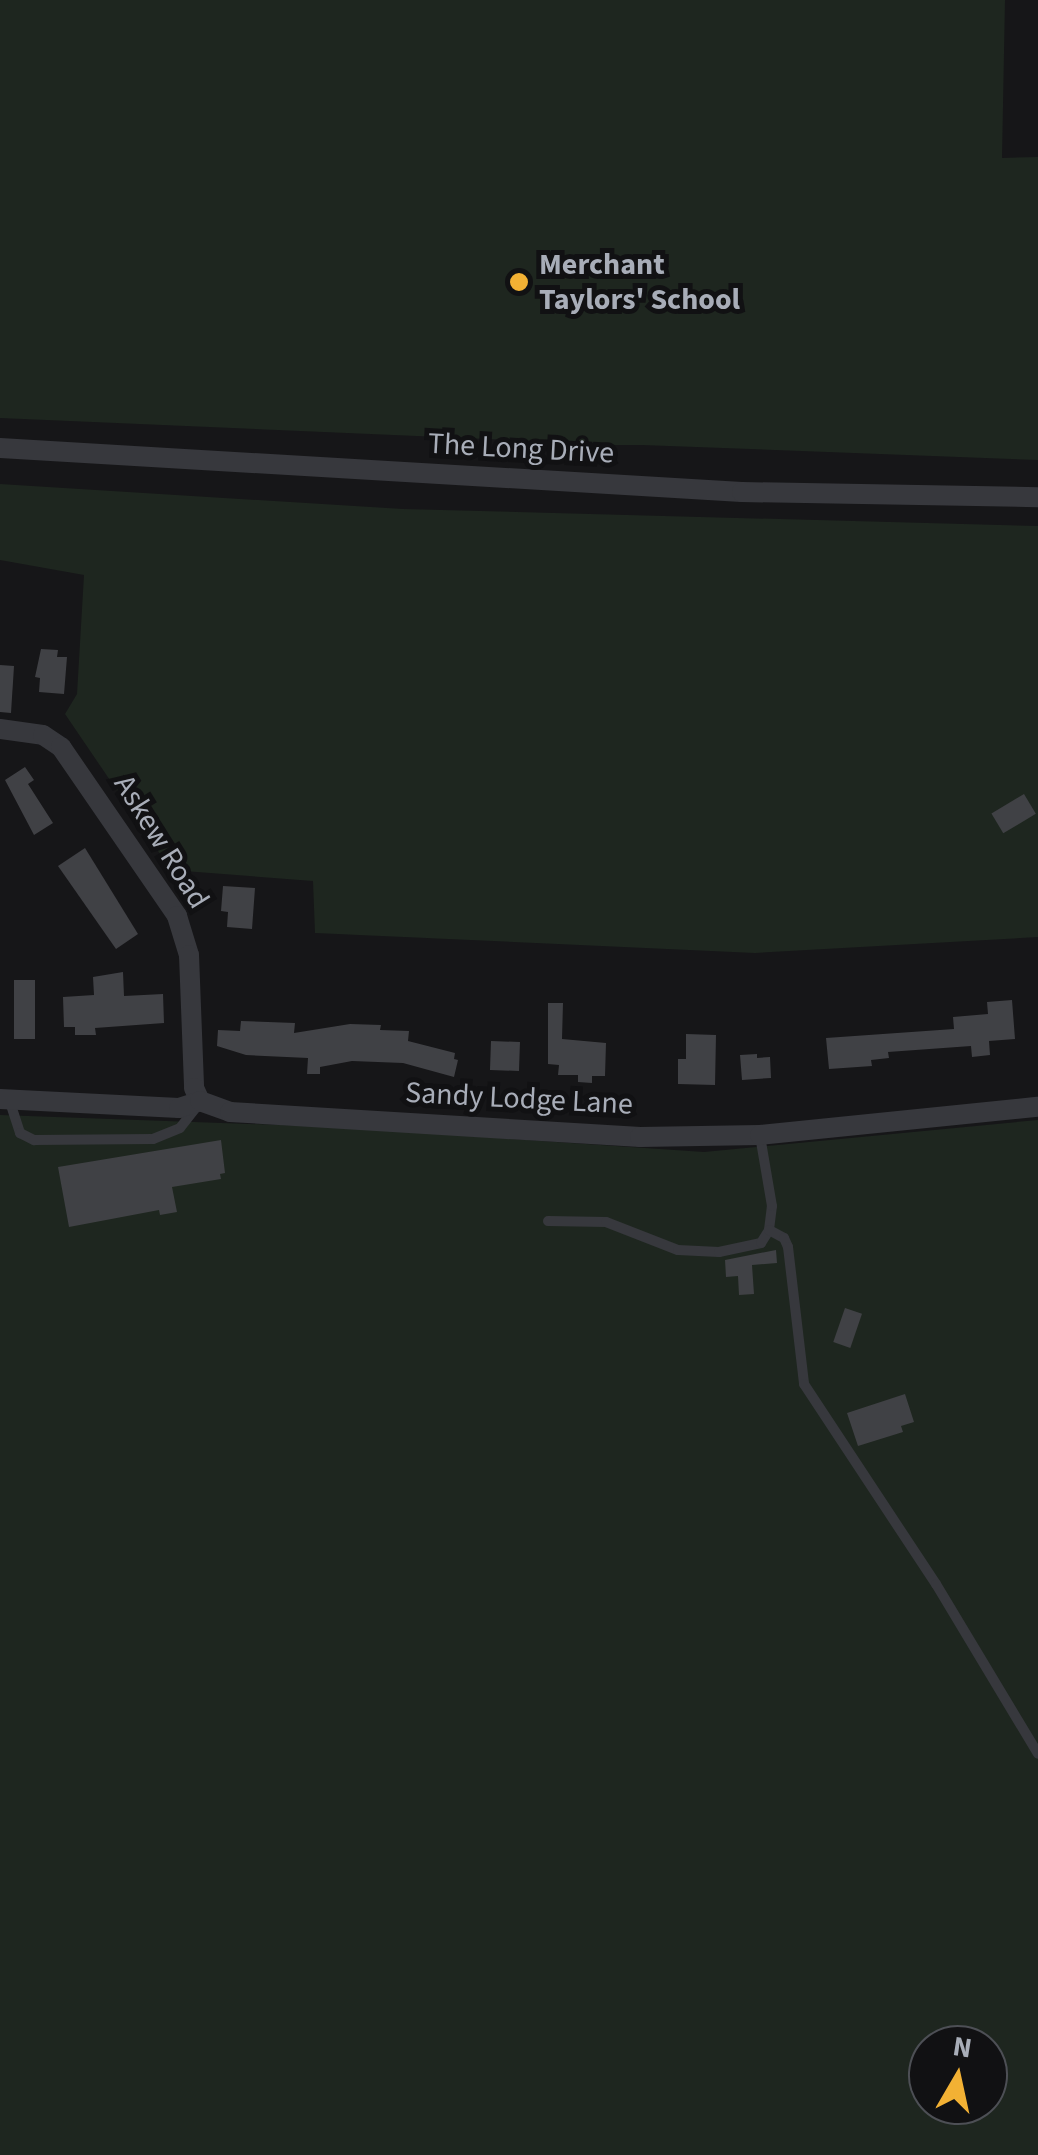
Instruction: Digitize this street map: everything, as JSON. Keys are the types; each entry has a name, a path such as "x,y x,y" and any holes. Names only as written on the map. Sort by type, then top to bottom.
{"street":[{"name":"The Long Drive","path":"0,448 742,492 1038,497"},
{"name":"Askew Road","path":"0,729 43,736 61,747 177,916 189,955 194,1088 200,1101"},
{"name":"Sandy Lodge Lane","path":"4,1099 169,1108 200,1101 230,1112 640,1137 760,1135 1038,1107"}],"lane":[{"path":"4,1099 20,1133 34,1140 152,1140 180,1128 200,1101"},
{"path":"548,1221 606,1222 646,1240 694,1251 718,1252 761,1243 769,1230 772,1206 760,1135"},
{"path":"769,1230 784,1238 788,1247 804,1384 936,1584 1038,1754"}],"shaded area":[{"path":"0,0 1005,0 1002,158 1038,157 1038,460 642,445 511,445 510,440 0,418"},
{"path":"0,484 403,509 1038,526 1038,937 755,953 315,933 313,881 171,870 65,714 77,694 84,575 0,560"},
{"path":"0,1115 336,1127 704,1152 1038,1120 1038,2155 0,2155"}],"building":[{"path":"41,649 58,650 57,657 67,657 64,694 39,692 40,678 35,677"},
{"path":"0,665 14,666 11,713 0,712"},
{"path":"25,767 34,780 28,784 53,823 34,835 5,780"},
{"path":"1024,794 1036,814 1003,833 991,814"},
{"path":"85,848 138,934 116,949 58,866"},
{"path":"223,886 255,888 252,929 227,927 228,912 221,911"},
{"path":"123,972 124,996 163,994 164,1023 95,1028 96,1035 75,1035 75,1027 64,1027 63,997 94,995 93,977"},
{"path":"14,980 35,980 35,1039 14,1039"},
{"path":"1012,1000 1015,1039 989,1041 990,1055 972,1057 971,1046 888,1052 889,1058 871,1060 872,1066 829,1069 826,1038 954,1029 953,1017 988,1014 987,1002"},
{"path":"548,1003 563,1003 562,1039 606,1043 605,1076 592,1076 592,1083 578,1082 578,1075 558,1075 559,1065 548,1064"},
{"path":"241,1021 295,1023 294,1033 350,1024 381,1025 380,1030 409,1031 408,1041 455,1053 454,1059 458,1060 454,1077 403,1063 352,1061 320,1067 320,1074 307,1074 308,1058 246,1055 217,1046 218,1030 240,1031"},
{"path":"686,1034 716,1035 715,1085 678,1084 678,1059 686,1059"},
{"path":"491,1041 520,1042 519,1071 490,1070"},
{"path":"757,1054 757,1058 770,1057 771,1078 742,1080 740,1055"},
{"path":"221,1140 225,1173 220,1174 221,1179 172,1187 177,1212 160,1215 159,1210 69,1227 58,1167"},
{"path":"776,1250 777,1263 752,1265 754,1294 739,1295 738,1276 726,1277 725,1260"},
{"path":"845,1308 862,1314 850,1348 833,1342"},
{"path":"905,1394 914,1422 901,1426 903,1432 858,1446 847,1413"}],"place":[{"name":"Merchant Taylors' School","path":"519,282"}]}
